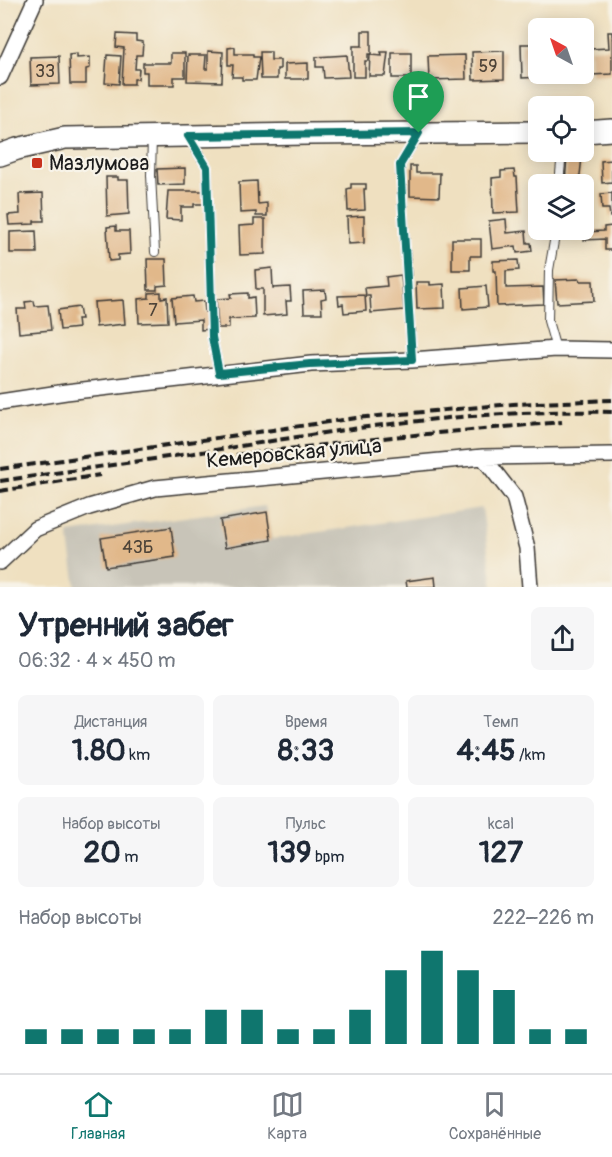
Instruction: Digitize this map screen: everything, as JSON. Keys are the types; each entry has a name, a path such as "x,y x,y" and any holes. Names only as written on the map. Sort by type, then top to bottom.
{"street":[{"path":"2,70 35,0"},
{"path":"594,131 612,130"},
{"path":"0,155 65,138 528,132"},
{"path":"0,402 219,373 310,364 412,360 556,349 612,350"},
{"name":"Кемеровская улица","path":"0,561 35,530 88,507 155,488 483,457 612,455"},
{"path":"483,457 514,497 527,548 530,587"}],"lane":[{"path":"412,360 400,165 419,133"},
{"path":"188,136 207,167 212,337 219,373"},
{"path":"152,137 151,176 155,252"},
{"path":"554,240 549,270 548,321 556,349"}],"shaded area":[{"path":"265,506 272,539 482,508 493,587 76,587 68,533"}],"building":[{"path":"362,31 371,31 371,54 368,54 368,61 365,61 365,77 353,77 353,46 362,46"},
{"path":"608,32 612,32 612,74 594,75 594,49 609,48"},
{"path":"117,34 136,35 136,41 143,42 142,55 136,55 135,69 139,69 138,79 134,79 134,84 122,84 124,48 116,47"},
{"path":"521,44 528,44 528,78 522,78"},
{"path":"235,47 235,54 253,54 253,57 259,57 256,80 232,77 233,65 228,65 228,48"},
{"path":"208,51 223,52 222,82 187,81 188,55 206,55 205,69 208,69"},
{"path":"504,51 504,79 473,80 472,52"},
{"path":"260,52 271,52 271,60 280,60 277,79 261,79"},
{"path":"381,52 388,52 385,76 369,76 370,55 382,56"},
{"path":"171,53 185,53 185,77 174,77 174,85 147,85 147,72 143,72 143,63 171,63"},
{"path":"392,53 411,53 411,78 392,78"},
{"path":"77,54 77,58 90,57 90,68 86,69 86,84 70,84 69,55"},
{"path":"107,55 121,56 119,84 105,83"},
{"path":"347,55 349,77 324,78 323,67 316,67 316,57"},
{"path":"465,55 466,79 429,80 428,56"},
{"path":"59,56 60,84 31,85 30,57"},
{"path":"308,63 308,79 285,79 285,64"},
{"path":"612,160 612,182 602,183 601,161"},
{"path":"567,162 581,162 580,174 566,174"},
{"path":"410,166 416,166 416,173 440,173 439,197 410,196"},
{"path":"185,168 185,184 158,185 157,169"},
{"path":"514,170 515,177 517,177 519,212 493,213 492,178 501,177 501,171"},
{"path":"106,177 128,180 129,214 107,216"},
{"path":"257,181 258,204 267,203 267,216 256,216 256,212 240,213 239,182"},
{"path":"351,184 366,184 366,189 364,189 365,210 348,211 347,189 351,188"},
{"path":"168,191 204,191 204,204 181,207 181,220 166,219"},
{"path":"43,193 44,221 34,221 34,224 9,225 8,215 20,214 19,194"},
{"path":"612,193 612,217 610,217 609,209 602,209 601,194"},
{"path":"364,216 364,243 348,244 347,217"},
{"path":"254,219 265,219 265,254 240,255 239,226 254,225"},
{"path":"506,219 507,233 526,231 527,243 531,243 532,251 517,253 516,246 492,249 489,221"},
{"path":"116,226 116,231 129,231 130,254 118,255 118,260 109,261 107,227"},
{"path":"612,226 612,250 605,250 605,239 594,240 594,232 604,231 604,227"},
{"path":"36,231 37,253 10,253 10,232"},
{"path":"452,239 481,239 481,256 470,256 470,270 452,270"},
{"path":"147,259 166,259 167,285 157,286 157,290 148,290"},
{"path":"518,260 519,270 506,271 506,288 543,287 544,304 497,306 496,271 493,271 493,261"},
{"path":"272,268 273,288 290,287 291,301 286,301 287,314 263,316 263,289 256,289 255,270"},
{"path":"401,275 404,310 371,313 370,296 366,296 365,288 387,286 386,277"},
{"path":"579,279 580,281 593,281 594,301 557,303 555,280"},
{"path":"416,282 430,282 430,285 444,284 445,308 417,309"},
{"path":"486,286 488,307 463,309 462,288"},
{"path":"325,290 326,298 321,299 322,313 304,313 303,291"},
{"path":"161,292 161,298 167,297 168,322 139,323 138,299 149,298 149,293"},
{"path":"248,293 248,298 254,297 255,318 229,319 229,328 218,328 216,299 231,298 230,294"},
{"path":"365,295 366,311 344,313 343,304 339,305 338,296"},
{"path":"193,296 194,302 204,301 205,312 209,312 210,329 201,330 201,320 174,322 172,298"},
{"path":"123,300 125,324 96,327 94,302"},
{"path":"34,301 35,306 48,305 51,330 19,333 17,309 26,309 25,302"},
{"path":"79,307 81,319 77,319 78,328 60,330 58,310"},
{"path":"267,512 271,540 225,548 220,520"},
{"path":"171,527 175,557 106,567 101,538"},
{"path":"435,577 436,587 407,587 406,581"}],"railway":[{"path":"0,469 356,418 513,404 612,400"},
{"path":"0,481 383,425 520,413 612,412"},
{"path":"236,455 392,437 562,422"},
{"path":"0,491 100,475"}],"place":[{"name":"Мазлумова","path":"37,163"}],"route":[{"path":"419,133 400,165 412,360 310,364 219,373 212,337 207,167 188,136 419,133"}]}
